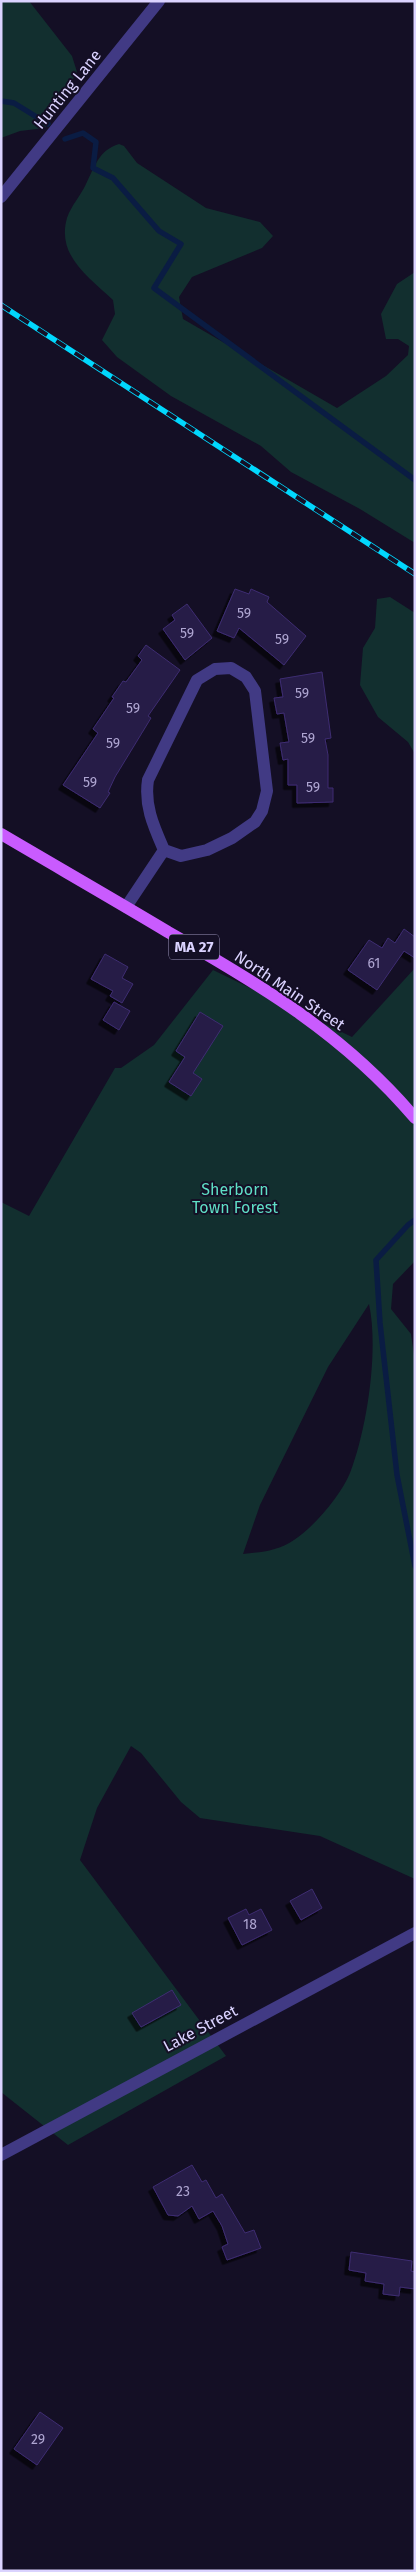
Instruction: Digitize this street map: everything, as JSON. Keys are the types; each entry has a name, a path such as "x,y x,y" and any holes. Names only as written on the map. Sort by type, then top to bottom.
{"main road":[{"name":"North Main Street","path":"1,834 294,1008 348,1048 376,1074 415,1118"}],"street":[{"name":"Hunting Lane","path":"1,197 159,1"},
{"path":"230,668 246,677 254,691 267,791 262,811 255,822 240,833 207,850 180,856 164,850 151,820 146,796 148,780 197,680 215,669 230,668"},
{"path":"126,907 164,850"},
{"name":"Lake Street","path":"1,2155 415,1932"}],"green space":[{"path":"1,1 29,1 72,56 77,72 45,128 20,131 1,138"},
{"path":"119,144 124,146 137,163 206,208 260,222 273,236 262,248 192,277 179,297 183,319 337,408 386,376 408,355 409,346 398,339 386,339 381,314 397,284 415,272 415,543 360,509 291,472 261,446 171,396 117,357 102,340 115,314 113,300 77,265 66,244 65,232 67,218 98,160 107,150"},
{"path":"390,597 415,613 415,754 408,742 378,717 360,685 363,648 375,628 377,599"},
{"name":"Sherborn Town Forest","path":"415,968 415,1261 393,1284 391,1309 411,1334 415,1362 415,1879 320,1836 200,1818 181,1802 141,1753 131,1746 97,1808 80,1860 226,2056 68,2145 1,2092 1,1202 29,1216 115,1068 121,1068 154,1045 213,970 352,1037","holes":["369,1304 373,1344 370,1389 362,1435 346,1482 318,1519 294,1540 276,1549 243,1554 260,1505 328,1367"]}],"building":[{"path":"235,589 249,594 251,589 269,597 267,602 306,636 284,665 239,628 234,638 217,631"},
{"path":"187,604 212,638 185,660 163,629 175,620 172,615"},
{"path":"146,645 180,670 148,716 151,718 115,777 108,792 110,793 100,808 63,785 98,733 93,729 114,698 112,697 123,681 126,682 142,660 138,656"},
{"path":"322,672 331,738 325,739 328,755 328,788 333,788 333,802 297,803 297,785 288,785 288,759 283,760 280,743 289,742 284,713 277,714 274,698 283,697 280,679"},
{"path":"404,929 415,937 415,958 404,951 377,990 348,970 369,940 382,948 388,938 395,943"},
{"path":"105,954 128,967 122,978 133,984 122,1003 110,996 113,991 91,979"},
{"path":"114,1002 130,1011 119,1030 103,1020"},
{"path":"200,1012 223,1026 193,1073 202,1079 191,1096 169,1082 185,1057 176,1051"},
{"path":"312,1889 322,1908 301,1920 290,1901"},
{"path":"246,1909 249,1915 261,1909 272,1930 242,1945 228,1918"},
{"path":"172,1990 181,2005 141,2027 132,2013"},
{"path":"192,2165 202,2182 206,2180 216,2198 222,2194 245,2233 254,2230 261,2248 227,2260 222,2247 228,2244 222,2226 213,2211 199,2219 192,2206 178,2216 168,2215 153,2187"},
{"path":"351,2252 412,2261 411,2271 415,2272 415,2289 400,2287 399,2296 383,2294 384,2284 365,2281 366,2273 349,2270"},
{"path":"40,2412 63,2428 37,2465 14,2449"}],"waterway":[{"path":"1,101 14,103 48,124"},
{"path":"65,139 83,133 96,142 93,168 113,178 159,231 181,244 154,288 415,480"},
{"path":"415,1220 408,1225 376,1260 380,1323 397,1475 415,1566"}],"railway":[{"path":"1,305 415,574"}]}
